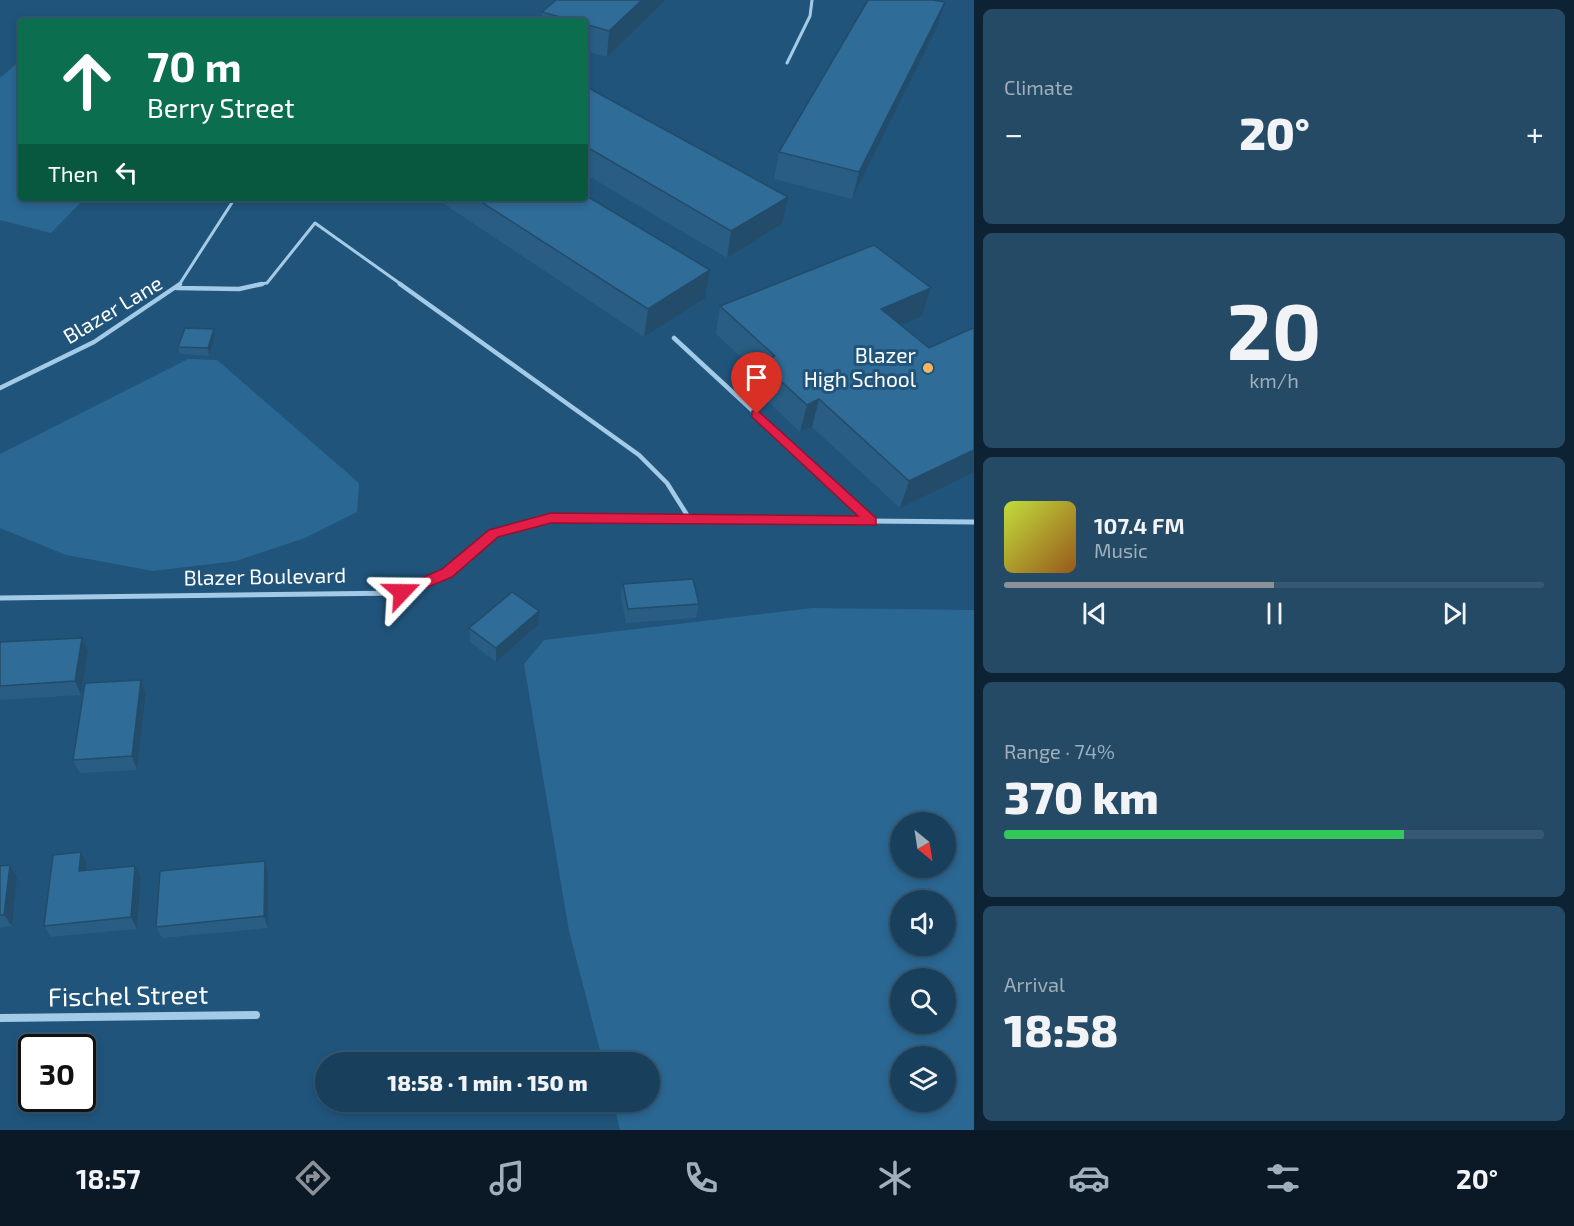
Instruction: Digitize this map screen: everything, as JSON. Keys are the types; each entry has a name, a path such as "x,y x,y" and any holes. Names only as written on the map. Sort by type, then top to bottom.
{"street":[{"name":"Blazer Boulevard","path":"0,598 402,592 447,573 493,533 551,518 974,522"},
{"name":"Fischel Street","path":"0,1018 256,1015"}],"lane":[{"path":"787,63 810,16 812,0"},
{"name":"Blazer Lane","path":"0,388 94,342 177,288 233,201"},
{"path":"177,288 239,289 267,283 315,223 639,455 667,483 689,518"},
{"path":"674,338 872,521"}],"shaded area":[{"path":"18,63 18,201 82,201 51,233 0,220 0,78"},
{"path":"188,359 217,360 359,483 357,512 305,538 236,561 153,571 66,555 0,528 0,454"},
{"path":"812,608 974,610 974,1130 620,1130 616,1112 660,1112 660,1052 600,1052 569,931 524,664 544,640"}],"building":[{"path":"556,0 642,0 609,31 588,25 588,18 563,18 542,12"},
{"path":"868,0 945,2 859,172 779,152"},
{"path":"588,88 788,197 731,231 588,148"},
{"path":"588,197 710,270 648,309 480,201 588,201"},
{"path":"874,245 931,288 881,309 929,348 974,329 974,450 909,481 819,399 807,405 760,362 775,356 720,306"},
{"path":"185,328 214,329 208,348 178,347"},
{"path":"693,579 699,604 628,609 623,584"},
{"path":"512,592 539,611 496,648 469,628"},
{"path":"82,638 75,681 0,686 0,642"},
{"path":"141,680 132,756 73,760 85,683"},
{"path":"81,852 79,871 135,866 131,917 44,926 53,855"},
{"path":"265,861 264,916 156,927 160,871"},
{"path":"10,865 4,915 0,915 0,866"}],"place":[{"name":"Blazer High School","path":"928,368"}],"route":[{"path":"402,592 447,573 493,533 551,518 872,521 757,414"}]}
